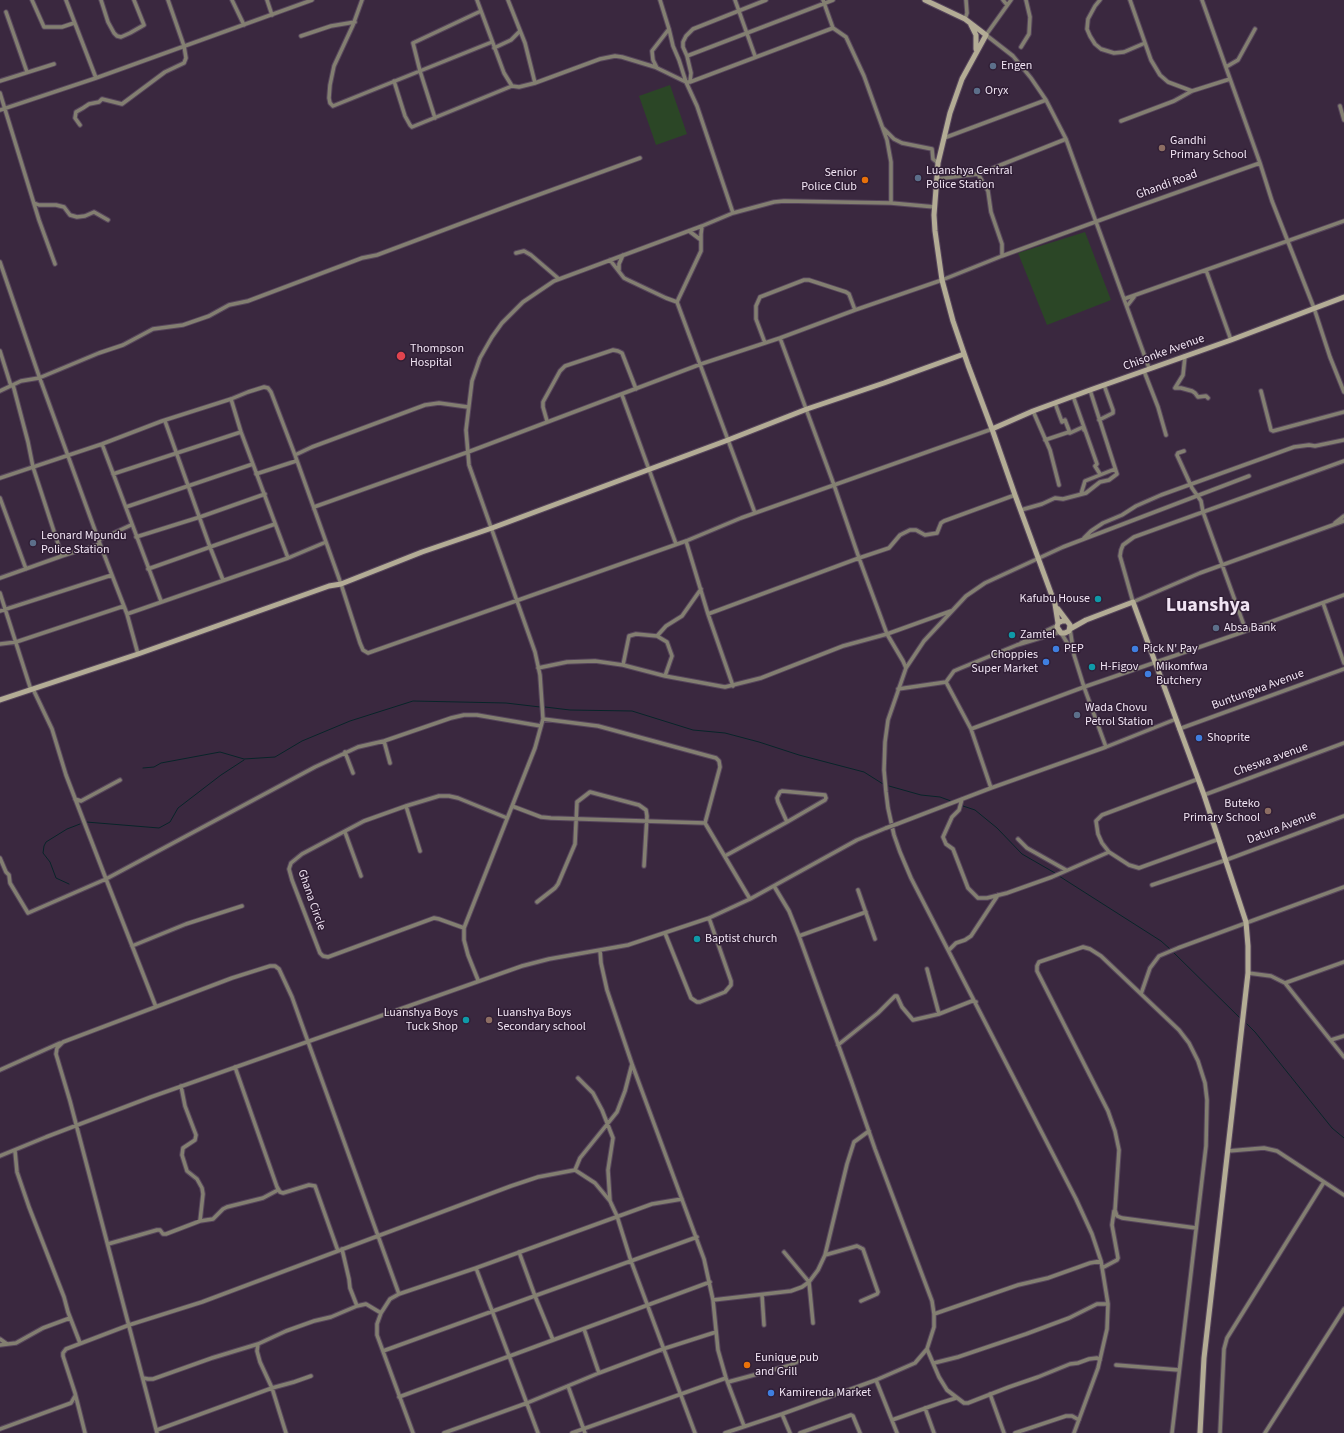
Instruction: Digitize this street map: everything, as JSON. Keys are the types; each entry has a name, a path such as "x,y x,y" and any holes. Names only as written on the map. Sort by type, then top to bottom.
{"main road":[{"path":"925,0 933,2 966,20 986,34 955,98 944,138 938,164 934,232 942,280 964,354 1055,604 1058,624 1061,632 1065,633 1086,620 1133,602 1204,795 1246,922 1248,973 1204,1358 1200,1433"},
{"path":"966,20 976,35 976,52"},
{"name":"Chisonke Avenue","path":"992,429 1073,396 1344,298"},
{"path":"0,700 138,654 329,586 341,584 422,552 492,528 807,410 964,354"},
{"path":"1055,604 1070,625 1070,629"},
{"path":"1058,624 1062,621 1086,620"}],"street":[{"path":"32,0 44,27 62,27 74,23"},
{"path":"66,0 96,78"},
{"path":"101,0 111,27 117,36 121,37 144,25 134,0"},
{"path":"80,125 75,118 76,112 89,104 100,102 102,99 122,104 165,72 182,64 186,58 184,46 168,0"},
{"path":"232,0 244,25"},
{"path":"267,0 272,14"},
{"path":"0,110 96,78 312,0"},
{"path":"362,0 354,22 334,66 330,85 330,104 335,105 492,42"},
{"path":"477,0 504,73 512,86"},
{"path":"508,0 525,43 535,83"},
{"path":"660,0 673,46 697,106 732,213"},
{"path":"735,0 738,12 755,56"},
{"path":"688,82 691,73 683,47 683,42 686,36 693,29 766,0"},
{"path":"687,56 823,2 833,0"},
{"path":"966,0 966,20"},
{"path":"1003,0 1007,5"},
{"path":"1011,0 986,34 1012,56 1031,78 1046,100 1066,139 1127,306 1166,435"},
{"path":"1021,47 1029,34 1030,17 1026,0"},
{"path":"1100,0 1095,6 1088,20 1087,29 1095,44 1101,49 1114,53 1124,52 1145,43"},
{"path":"1130,0 1155,68 1168,82 1192,91"},
{"path":"1202,0 1272,201 1314,308 1325,343 1344,392"},
{"path":"823,2 833,28 846,37 850,44 883,127 890,155 891,203"},
{"path":"435,118 413,43 481,11"},
{"path":"6,12 26,72"},
{"path":"301,36 331,26 354,22"},
{"path":"394,81 403,109 411,126 416,126 512,86 519,87 535,83 588,63 609,57 622,57 657,68 688,82 833,28"},
{"path":"657,68 653,60 652,51 669,29"},
{"path":"1226,67 1238,60 1255,29"},
{"path":"494,48 511,40 520,31"},
{"path":"0,81 54,64"},
{"path":"1121,121 1174,102 1192,91 1230,78"},
{"path":"0,93 34,203 55,264"},
{"path":"944,138 1046,100"},
{"path":"1340,106 1344,120"},
{"path":"883,127 894,139 902,143 932,149 932,159 938,164"},
{"path":"937,178 978,174 1066,139"},
{"path":"0,391 21,381 39,378 99,353 123,345 153,329 174,327 190,323 209,316 228,305 248,301 362,258 377,255 640,158"},
{"name":"Ghandi Road","path":"314,510 314,507 468,452 701,364 780,338 942,280 1002,256 1260,163"},
{"path":"978,174 988,191 991,212 1002,244 1002,256"},
{"path":"478,980 468,955 464,940 464,928 535,748 543,719 535,652 518,600 469,465 466,430 468,406 475,372 480,358 495,332 523,302 536,292 559,279 689,231 732,213 774,202 784,201 891,203 935,207"},
{"path":"34,203 39,205 56,205 64,207 70,215 76,217 85,216 94,212 108,220"},
{"path":"1124,299 1344,221"},
{"path":"702,226 701,251 677,302 756,514"},
{"path":"689,231 701,240"},
{"path":"516,253 524,251 531,255 559,279"},
{"path":"619,271 619,264 623,255"},
{"path":"610,260 624,278 635,285 677,302"},
{"path":"0,262 39,378 127,614 138,654"},
{"path":"1206,270 1231,340"},
{"path":"765,343 756,319 756,306 760,297 804,280 810,280 846,292 849,294 855,310"},
{"path":"1127,306 1134,296"},
{"path":"780,338 887,634 906,668"},
{"path":"547,421 542,407 543,402 551,385 562,368 566,366 613,350 618,351 622,353 636,389"},
{"path":"0,352 12,386 28,442 33,467 62,556"},
{"path":"1185,356 1183,375 1176,388 1192,391 1198,397 1206,396 1208,398"},
{"path":"1099,420 1113,413 1104,385"},
{"path":"0,478 68,454 102,444 165,420 264,387 268,388 271,392 326,542 360,643 363,650 368,653 686,541 834,485 992,429"},
{"path":"1021,510 1042,504 1055,498 1063,499 1086,493 1100,482 1109,480 1117,474 1110,448 1099,420 1090,390"},
{"path":"1261,390 1271,430 1273,431 1344,412"},
{"path":"622,394 676,544"},
{"path":"1073,396 1097,464 1095,466 1104,481"},
{"path":"231,399 256,474 265,494 288,558"},
{"path":"294,455 425,405 439,403 468,406"},
{"path":"1055,403 1062,422 1065,420 1069,432"},
{"path":"1034,411 1050,450 1059,485"},
{"path":"165,420 176,454 223,580"},
{"path":"1045,440 1069,432 1070,433 1083,427 1088,438"},
{"path":"113,474 241,432"},
{"path":"1083,539 1090,531 1099,525 1122,515 1136,506 1190,485 1294,447 1309,445 1315,446 1344,440"},
{"path":"102,444 126,507 131,525 161,601"},
{"path":"1184,451 1178,453 1177,455 1190,485 1201,501 1203,512 1246,631"},
{"path":"256,474 296,461"},
{"path":"1344,462 1134,537 1123,545 1120,556 1133,602 1200,572 1344,521"},
{"path":"126,507 253,464"},
{"path":"1081,494 1085,481 1115,469"},
{"path":"1074,1433 1100,1360 1107,1329 1108,1304 1101,1261 1096,1244 1082,1211 906,865 894,835 888,808 884,770 885,742 888,720 906,668 924,642 966,596 985,583 1083,539 1249,476"},
{"path":"136,537 200,517 265,494"},
{"path":"708,614 889,548 900,535 910,530 916,530 925,535 937,533 941,523 944,520 1015,495"},
{"path":"0,498 26,569"},
{"path":"1332,525 1344,516"},
{"path":"148,569 275,524"},
{"path":"99,540 131,525"},
{"path":"686,541 708,614 733,686"},
{"path":"127,614 288,558 326,542"},
{"path":"0,578 100,544"},
{"path":"0,610 112,575"},
{"path":"657,636 666,626 682,616 701,589"},
{"path":"0,593 32,689 52,729 66,775 156,1007"},
{"path":"971,729 1084,687 1344,596"},
{"path":"1323,603 1344,663"},
{"path":"0,644 16,642 124,606"},
{"path":"538,668 568,662 595,662 623,665 665,676 723,687 733,686 788,669 804,661 844,646 887,634 952,611"},
{"path":"1017,646 1058,624"},
{"path":"1070,629 1074,655 1106,747"},
{"path":"898,689 946,682 954,671 1017,646 1061,632 1074,655"},
{"path":"623,665 629,636 636,634 657,636 667,642 672,656 665,676"},
{"name":"Buntungwa Avenue","path":"1179,729 1344,669"},
{"path":"946,682 971,729 991,788"},
{"path":"0,858 6,872 9,875 10,883 28,913 106,879 345,752 358,747 384,741 464,715 477,715 541,726"},
{"path":"543,719 598,726 716,758 719,761 720,767 705,823 750,899"},
{"path":"0,1156 181,1086 308,1042 478,980 522,966 628,945 709,918 750,899 857,840 991,788 1106,747 1176,719"},
{"path":"384,741 390,763"},
{"name":"Cheswa avenue","path":"1204,795 1344,744"},
{"path":"345,752 353,773"},
{"path":"1198,779 1098,818 1096,821 1098,834 1102,843 1109,852 1139,868 1219,839"},
{"path":"75,799 81,801 120,780"},
{"path":"537,902 558,884 575,844 577,802 590,792 639,805 646,810 644,866"},
{"path":"725,856 787,822 825,800 825,795 780,792 777,798 787,822"},
{"name":"Ghana Circle","path":"464,928 434,918 328,957 323,956 317,946 292,880 289,869 291,863 302,854 376,817 439,796 449,796 507,818"},
{"path":"962,799 959,810 952,817 943,837 944,842 953,849 967,884 974,894 980,898 998,895 1052,877 1109,852"},
{"path":"406,806 420,851"},
{"path":"512,806 541,817 551,818 705,823"},
{"name":"Datura Avenue","path":"1152,885 1226,860 1344,816"},
{"path":"345,832 361,876"},
{"path":"1018,839 1027,848 1066,870"},
{"path":"725,1433 876,1380 914,1363 927,1348 934,1328 932,1301 799,936 789,912 774,886"},
{"path":"1141,994 1150,968 1159,956 1171,950 1246,922 1344,887"},
{"path":"858,890 875,939"},
{"path":"949,950 956,943 971,936 998,895"},
{"path":"132,946 186,924 242,906"},
{"path":"799,936 866,912"},
{"path":"666,933 691,998 697,1002 700,1002 726,992 731,981 709,918"},
{"path":"1102,1268 1118,1258 1112,1225 1115,1210 1119,1150 1116,1131 1108,1111 1037,971 1039,962 1086,947 1101,956 1175,1026 1187,1040 1198,1061 1205,1083 1207,1100 1206,1146 1172,1433"},
{"path":"600,950 600,964 607,990 632,1064 704,1259 713,1300 718,1350 726,1378 744,1426"},
{"path":"1285,983 1344,962"},
{"path":"0,1070 63,1042 232,978 270,966 275,966 279,969 292,997 399,1294"},
{"path":"927,969 939,1014"},
{"path":"1248,973 1270,976 1285,983 1344,1057"},
{"path":"838,1045 878,1013 895,996 897,996 902,1007 913,1020 939,1014 972,1001 976,1002"},
{"path":"1331,1040 1344,1036"},
{"path":"63,1042 57,1048 56,1054 70,1101 157,1432 272,1388 311,1376"},
{"path":"575,1170 580,1158 617,1112 625,1091 632,1064"},
{"path":"235,1067 278,1190 283,1193 309,1185 315,1186 340,1250 350,1279 350,1288 357,1306"},
{"path":"578,1078 593,1093 608,1123 613,1138 608,1170 610,1201"},
{"path":"181,1086 185,1106 196,1135 195,1140 183,1148 182,1155 186,1171 197,1180 202,1188 200,1222"},
{"path":"713,1300 792,1291 809,1282 818,1270 825,1255 846,1164 854,1142 869,1131"},
{"path":"1228,1151 1264,1148 1272,1149 1286,1156 1344,1195"},
{"path":"15,1151 17,1172 80,1343"},
{"path":"85,1433 63,1353 66,1349 129,1325 202,1302 378,1235 538,1177 575,1170 595,1183 610,1201 617,1216 631,1261 679,1394 695,1433"},
{"path":"1220,1433 1224,1349 1227,1338 1324,1182"},
{"path":"108,1244 157,1230 166,1234 213,1219 227,1207 259,1200 278,1190"},
{"path":"413,1433 377,1335 377,1324 380,1313 390,1299 399,1294 476,1268 652,1204 682,1199"},
{"path":"1115,1210 1117,1216 1122,1218 1196,1228"},
{"path":"383,1351 493,1310 697,1238"},
{"path":"825,1255 857,1246 863,1249 878,1292 877,1294 861,1300"},
{"path":"519,1252 553,1340"},
{"path":"784,1252 809,1282 812,1323"},
{"path":"934,1314 1018,1286 1048,1278 1090,1263 1101,1261"},
{"path":"476,1268 538,1433"},
{"path":"399,1397 710,1282"},
{"path":"762,1295 764,1325"},
{"path":"143,1378 148,1380 153,1379 206,1360 258,1344 286,1331 314,1321 331,1317 357,1306 366,1304 380,1313"},
{"path":"934,1363 958,1357 1026,1334 1069,1318 1097,1304 1108,1304"},
{"path":"1265,1433 1344,1309"},
{"path":"0,1345 16,1343 43,1328 70,1318"},
{"path":"584,1329 599,1373"},
{"path":"444,1433 527,1403 599,1373 663,1349 716,1332"},
{"path":"0,1339 7,1344"},
{"path":"258,1344 258,1357 272,1388 286,1433"},
{"path":"927,1348 939,1377 947,1390 964,1403 968,1403 1070,1364 1097,1358 1100,1360"},
{"path":"728,1382 790,1365 799,1361"},
{"path":"1116,1365 1179,1370"},
{"path":"572,1433 584,1431 679,1394 726,1378"},
{"path":"876,1380 897,1433"},
{"path":"568,1386 584,1431"},
{"path":"0,1429 71,1403 75,1393"},
{"path":"990,1394 1004,1433"},
{"path":"892,1420 956,1398"},
{"path":"925,1408 934,1433"},
{"path":"782,1414 790,1433"},
{"path":"800,1433 851,1415 853,1416 860,1433"},
{"path":"1015,1433 1066,1416 1072,1416 1079,1420"}],"green space":[{"path":"670,85 687,134 656,145 639,96"},
{"path":"1085,232 1111,300 1047,325 1018,253"}],"waterway":[{"path":"143,768 154,767 161,763 220,752 244,759 275,757 302,741 350,721 413,701 506,703 540,707"},
{"path":"545,707 570,710 632,711 693,730 725,733 864,772 883,784"},
{"path":"86,822 159,828 170,822 178,808 221,775 244,760"},
{"path":"889,786 921,795 940,797 951,801"},
{"path":"963,806 975,810 997,828 1022,854 1055,873"},
{"path":"69,884 56,878 50,862 43,853 44,846 46,842 67,829 80,824"},
{"path":"1059,876 1161,941 1170,949"},
{"path":"1172,951 1240,1018"},
{"path":"1247,1024 1332,1128 1344,1138"}],"place":[{"name":"Engen","path":"993,66"},
{"name":"Oryx","path":"977,91"},
{"name":"Gandhi Primary School","path":"1162,148"},
{"name":"Luanshya Central Police Station","path":"918,178"},
{"name":"Senior Police Club","path":"865,180"},
{"name":"Thompson Hospital","path":"401,356"},
{"name":"Leonard Mpundu Police Station","path":"33,543"},
{"name":"Kafubu House","path":"1098,599"},
{"name":"Absa Bank","path":"1216,628"},
{"name":"Zamtel","path":"1012,635"},
{"name":"PEP","path":"1056,649"},
{"name":"Pick N' Pay","path":"1135,649"},
{"name":"Choppies Super Market","path":"1046,662"},
{"name":"H-Figov","path":"1092,667"},
{"name":"Mikomfwa Butchery","path":"1148,674"},
{"name":"Wada Chovu Petrol Station","path":"1077,715"},
{"name":"Shoprite","path":"1199,738"},
{"name":"Buteko Primary School","path":"1268,811"},
{"name":"Baptist church","path":"697,939"},
{"name":"Luanshya Boys Tuck Shop","path":"466,1020"},
{"name":"Luanshya Boys Secondary school","path":"489,1020"},
{"name":"Eunique pub and Grill","path":"747,1365"},
{"name":"Kamirenda Market","path":"771,1393"}],"district":[{"name":"Luanshya","path":"1208,607"}]}
